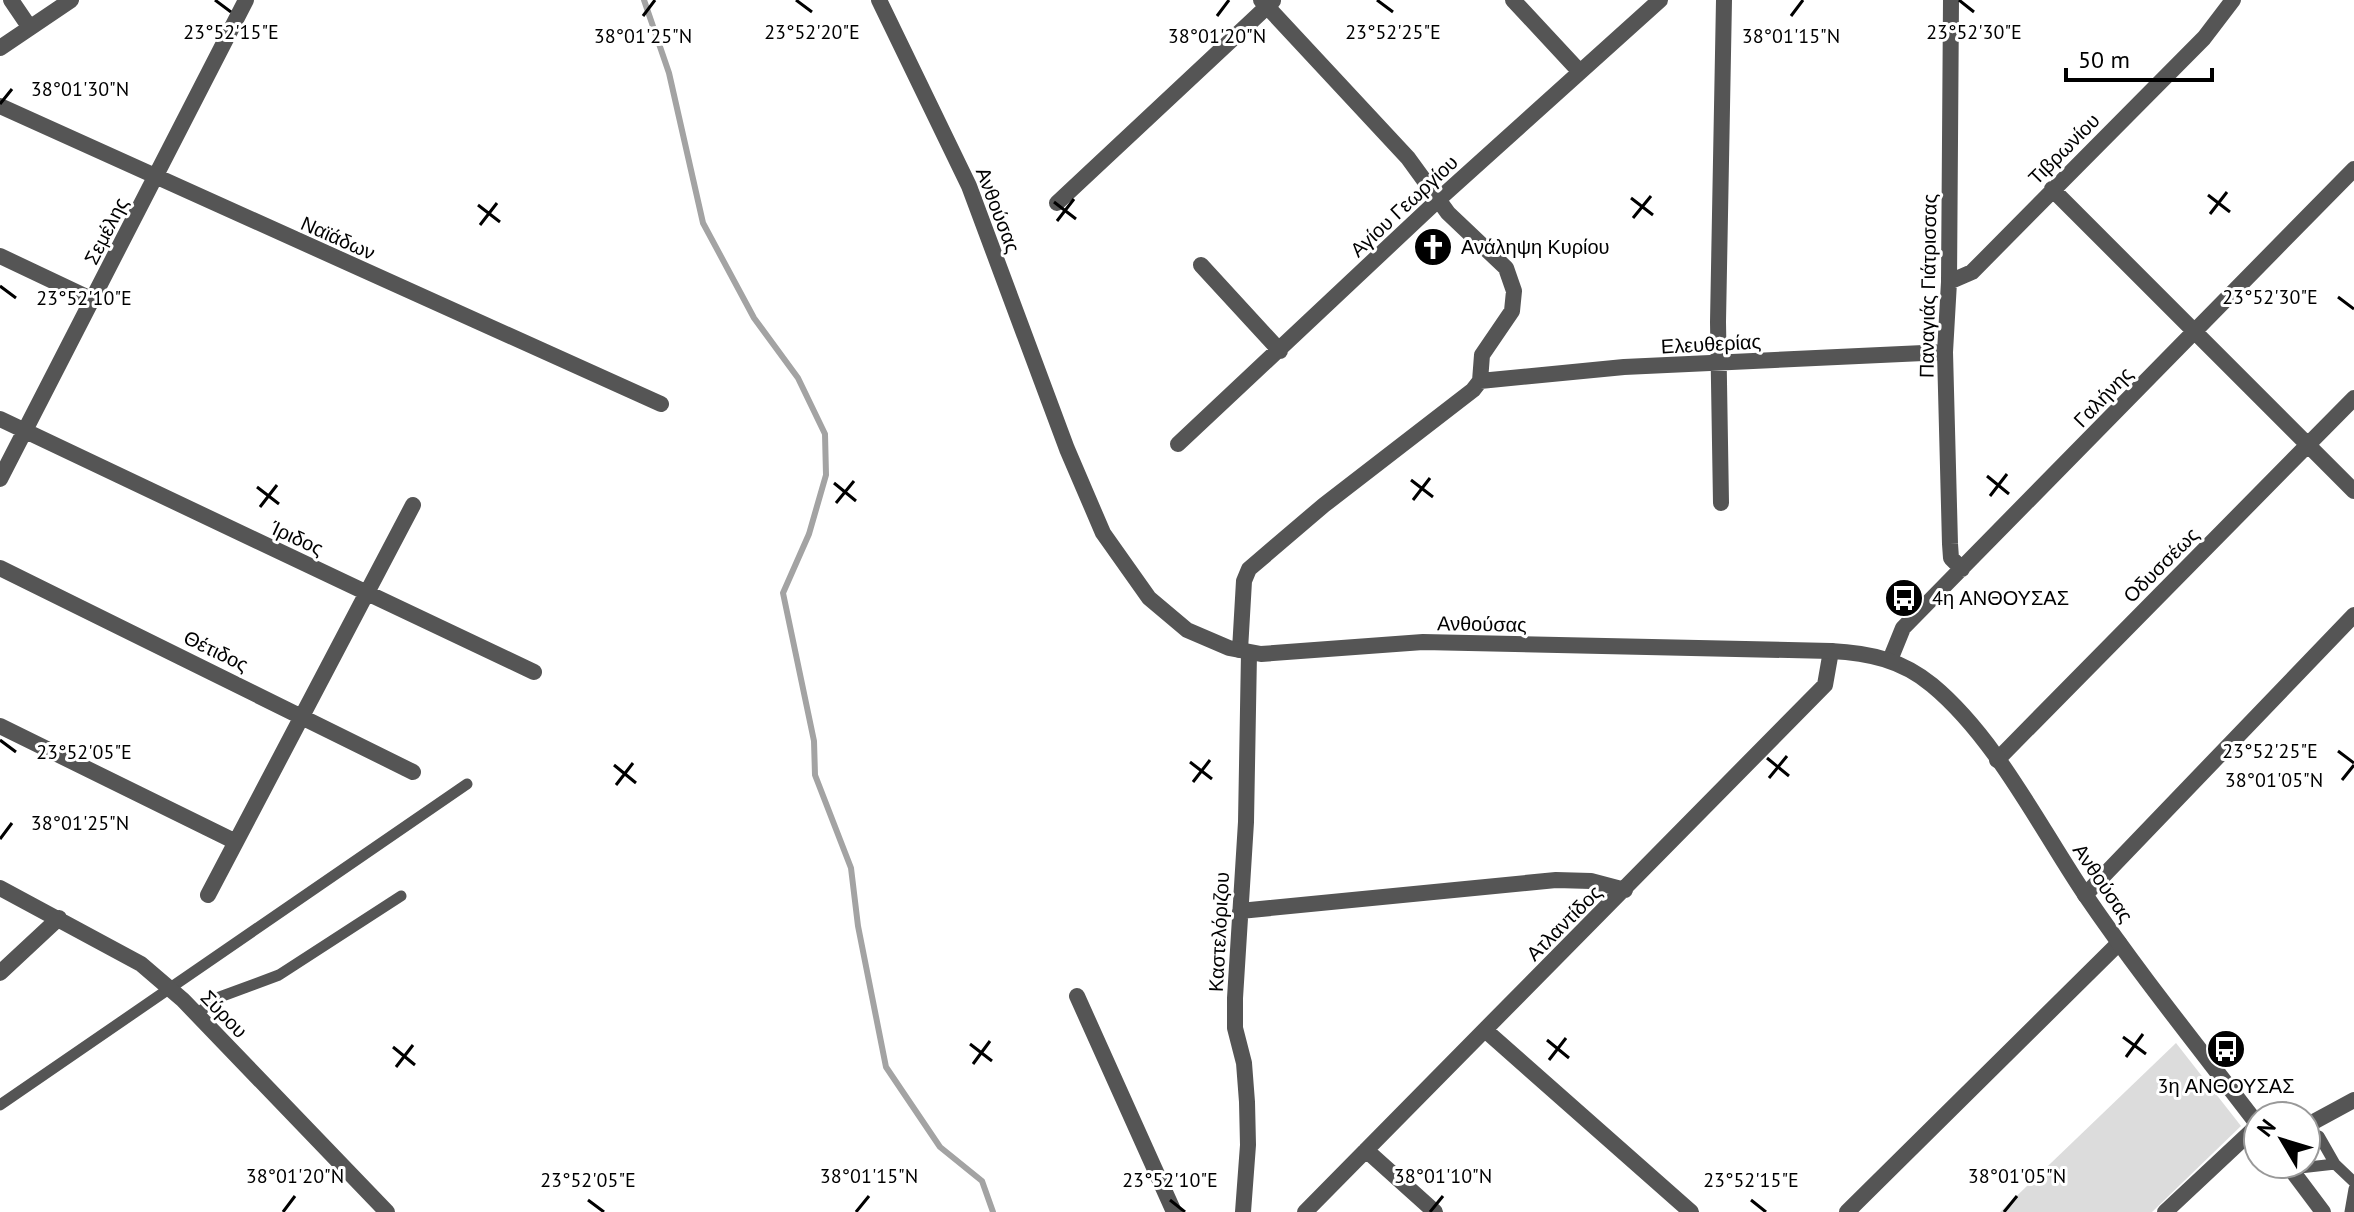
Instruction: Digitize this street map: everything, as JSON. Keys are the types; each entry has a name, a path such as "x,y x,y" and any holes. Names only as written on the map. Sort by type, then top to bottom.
{"street":[{"path":"11,0 30,28"},
{"path":"0,48 71,0"},
{"name":"Σεμέλης","path":"0,479 246,0"},
{"name":"Ανθούσας","path":"879,0 969,186 1067,449 1103,533 1133,578 1166,613 1208,641 1244,652 1414,642 1831,651 1869,653 1890,660 1916,673 1945,696 1997,760 2119,943 2242,1104"},
{"path":"1513,0 1580,72"},
{"name":"Αγίου Γεωργίου","path":"1178,444 1438,200 1660,0"},
{"path":"1721,503 1719,364 1724,0"},
{"name":"Παναγιάς Γιάτρισσας","path":"1951,0 1949,282 1945,352 1951,558 1962,569"},
{"name":"Τιβρωνίου","path":"1949,282 1972,272 2204,38 2233,0"},
{"path":"1057,203 1267,2 1408,158 1438,200 1504,264 1514,295 1512,311 1482,355 1480,381"},
{"name":"Ναϊάδων","path":"0,106 156,179 661,404"},
{"name":"Γαλήνης","path":"1890,660 1903,628 2354,169"},
{"path":"2052,189 2354,491"},
{"path":"0,256 93,300"},
{"path":"1201,265 1280,351"},
{"name":"Ελευθερίας","path":"1480,381 1624,367 1945,352"},
{"name":"Καστελόριζου","path":"1243,1212 1248,1145 1244,1063 1235,1028 1240,911 1244,581 1249,569 1480,381"},
{"name":"Οδυσσέως","path":"1997,760 2354,398"},
{"name":"Ίριδος","path":"0,419 534,672"},
{"path":"208,895 413,505"},
{"name":"Θέτιδος","path":"0,568 413,772"},
{"path":"2085,895 2354,615"},
{"name":"Ατλαντίδος","path":"1305,1212 1825,685 1831,651"},
{"path":"0,726 236,842"},
{"path":"1240,911 1556,880 1591,881 1625,890"},
{"name":"Σύρου","path":"0,888 121,951 171,990 387,1212"},
{"path":"0,973 59,918"},
{"path":"1847,1212 2119,943"},
{"path":"1077,996 1174,1212"},
{"path":"1485,1030 1691,1212"},
{"path":"2322,1124 2354,1100"},
{"path":"2165,1212 2242,1140"},
{"path":"1366,1150 1435,1212"},
{"path":"2299,1180 2323,1212"}],"lane":[{"path":"0,1105 467,784"},
{"path":"197,1014 217,998 279,975 401,896"},
{"path":"2322,1145 2335,1164 2354,1182"},
{"path":"2322,1165 2335,1164"},
{"path":"2350,1212 2354,1189"}],"shaded area":[{"path":"2176,1043 2241,1126 2152,1212 2000,1212"}],"waterway":[{"path":"644,0 669,73 703,223 754,318 798,378 825,434 826,475 809,534 783,593 814,741 815,775 851,868 858,926 886,1067 940,1147 982,1181 993,1212"}],"place":[{"name":"Ανάληψη Κυρίου","path":"1433,247"},
{"name":"4η ΑΝΘΟΥΣΑΣ","path":"1904,598"},
{"name":"3η ΑΝΘΟΥΣΑΣ","path":"2226,1049"}]}
